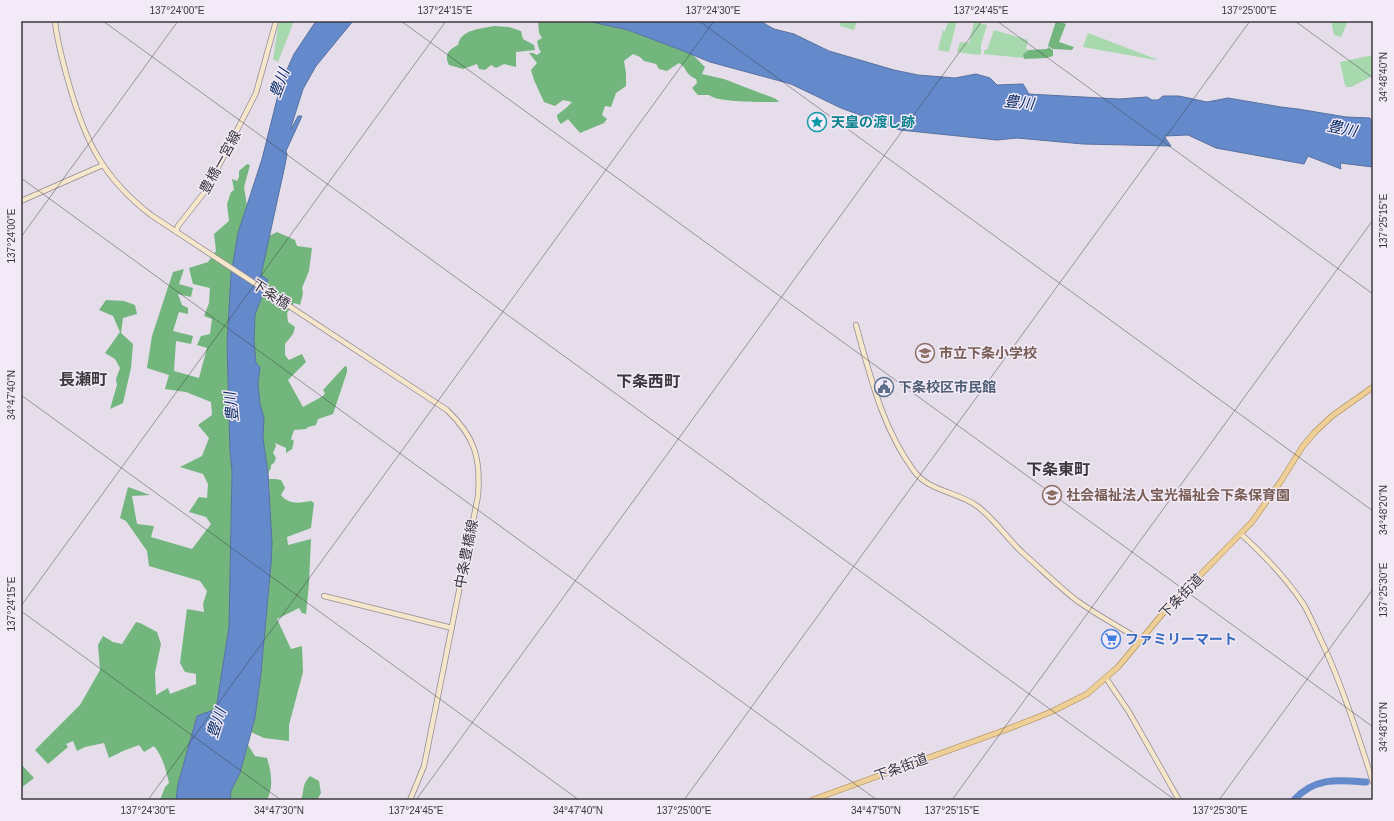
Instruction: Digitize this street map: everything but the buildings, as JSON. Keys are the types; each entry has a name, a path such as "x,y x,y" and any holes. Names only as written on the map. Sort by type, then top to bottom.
{"main road":[{"path":"55,21 62,60 80,122 103,165 114,181 131,199 176,232"},
{"name":"豊橋一宮線","path":"176,232 178,226 207,189 256,93 276,21"},
{"path":"21,201 103,165"},
{"name":"下条橋","path":"176,232 366,356"},
{"path":"856,325 871,380 884,418 895,440 917,475 930,484 972,502 986,514 1023,553 1075,598 1140,640"},
{"name":"中条豊橋線","path":"366,356 448,410 464,429 475,450 480,476 478,496 424,766 410,800"},
{"name":"下条街道","path":"812,800 1051,712 1087,694 1118,667 1164,612 1241,534 1262,509 1303,446 1315,432 1332,416 1373,387"},
{"path":"1241,534 1261,553 1287,582 1309,614 1337,674 1373,782"},
{"path":"324,596 452,628"},
{"path":"1106,678 1129,712 1179,800"}],"green space":[{"path":"279,21 294,21 278,62 273,59"},
{"path":"538,21 587,21 628,30 692,54 705,67 702,74 724,79 776,99 779,102 731,101 714,98 709,95 698,95 692,88 697,83 696,79 692,77 679,63 667,71 659,69 656,64 644,61 640,57 633,54 624,61 626,86 616,93 611,107 605,106 602,115 607,119 604,123 580,133 568,119 561,124 558,120 557,115 572,102 563,100 555,106 544,102 534,80 531,70 537,63 529,53 537,55 541,52 537,41 542,38 539,33"},
{"path":"841,21 857,21 854,30 840,26"},
{"path":"944,21 957,21 949,52 938,50 943,30 945,31 948,22"},
{"path":"1056,21 1066,24 1059,42 1074,47 1072,50 1053,49 1048,46"},
{"path":"1331,21 1348,21 1341,37 1334,35"},
{"path":"974,22 987,25 981,45 981,54 978,55 957,52 960,42 969,43"},
{"path":"494,26 509,27 521,31 523,39 534,45 535,50 516,52 516,67 504,64 496,68 491,65 485,70 479,69 477,64 463,69 449,65 447,58 448,53 458,45 463,36 478,29"},
{"path":"994,30 1028,40 1026,49 1029,50 1023,54 1024,58 984,54 984,50 987,50"},
{"path":"1088,33 1156,59 1156,60 1083,47"},
{"path":"1048,47 1053,50 1053,56 1046,58 1024,59 1023,54 1029,50 1047,49"},
{"path":"1373,55 1373,76 1351,87 1347,87 1345,85 1340,62"},
{"path":"247,164 250,165 244,187 247,206 238,233 231,275 227,343 232,472 229,627 216,709 197,716 178,784 176,800 160,800 165,787 169,783 162,759 154,746 144,752 139,745 109,758 104,743 85,747 77,751 73,741 66,744 68,747 48,764 35,750 80,705 100,670 98,645 103,636 113,642 122,644 136,622 157,632 161,644 155,673 156,695 168,688 170,694 196,684 196,674 185,672 180,663 187,609 204,612 203,604 207,591 200,581 149,566 147,551 126,521 120,518 128,487 150,495 132,496 137,524 154,526 151,537 192,549 211,524 206,517 189,512 199,497 207,498 208,484 203,474 180,467 202,456 209,438 198,425 212,415 211,402 186,392 165,389 169,375 147,368 152,336 173,272 184,269 179,284 193,288 191,297 178,294 182,305 188,308 188,314 179,312 173,331 193,336 191,344 176,341 174,371 199,378 207,348 197,345 201,336 210,334 212,319 204,316 209,303 210,288 193,284 189,268 208,262 216,251 214,234 229,221 227,204 231,192 234,190 232,179 237,181 239,171"},
{"path":"277,232 295,240 297,246 312,248 309,271 302,288 303,293 300,305 294,303 287,313 288,322 295,327 293,334 285,344 285,355 289,360 302,354 306,362 288,380 303,407 323,396 325,393 323,390 345,366 347,367 347,372 333,414 318,419 316,425 306,429 294,430 291,439 294,441 292,449 286,453 286,448 275,443 276,446 273,453 276,458 268,473 263,438 264,418 260,404 258,384 260,367 256,364 254,342 255,315 268,281 261,276 269,236"},
{"path":"106,300 124,301 135,305 137,314 123,318 121,333 133,344 131,368 123,403 110,409 117,385 116,379 120,368 115,359 105,353 120,332 113,316 99,310"},
{"path":"269,479 281,480 285,488 281,495 291,502 299,503 311,501 314,503 311,528 287,537 288,545 311,539 306,614 302,613 299,608 277,619 291,649 302,646 303,672 289,725 289,741 264,738 251,732 255,718 261,673 271,564"},
{"path":"248,745 255,756 267,758 271,774 271,790 267,800 230,800 231,791 240,773"},
{"path":"21,764 34,778 21,788"},
{"path":"310,776 319,781 321,793 317,800 301,800 304,785"}],"water":[{"name":"豊川","path":"316,21 353,21 316,66 303,89 291,129 298,116 302,116 286,151 287,154 285,165 261,275 268,280 255,315 254,342 256,363 260,367 258,384 260,404 264,418 263,438 268,473 272,543 261,673 255,718 240,773 231,791 230,800 176,800 178,784 197,716 216,709 229,627 232,472 227,343 231,275 238,233 262,159 281,83 294,54"},
{"name":"豊川","path":"587,21 760,21 774,29 794,34 829,51 894,70 918,75 955,78 976,74 990,78 997,85 1023,84 1029,94 1119,99 1147,97 1152,100 1158,100 1163,96 1179,96 1207,102 1228,98 1346,117 1370,118 1371,122 1373,123 1373,167 1340,163 1341,169 1308,156 1304,164 1216,148 1188,135 1164,136 1171,146 1083,144 1017,138 997,140 900,130 841,108 791,84 710,62 628,30"}],"waterway":[{"path":"1294,800 1310,787 1319,784 1336,781 1366,782"}],"place":[{"name":"天皇の渡し跡","path":"817,122"},
{"name":"市立下条小学校","path":"925,353"},
{"name":"下条校区市民館","path":"884,387"},
{"name":"社会福祉法人宝光福祉会下条保育園","path":"1052,495"},
{"name":"ファミリーマート","path":"1111,639"}],"district":[{"name":"長瀬町","path":"83,379"},
{"name":"下条西町","path":"648,381"},
{"name":"下条東町","path":"1058,469"}]}
